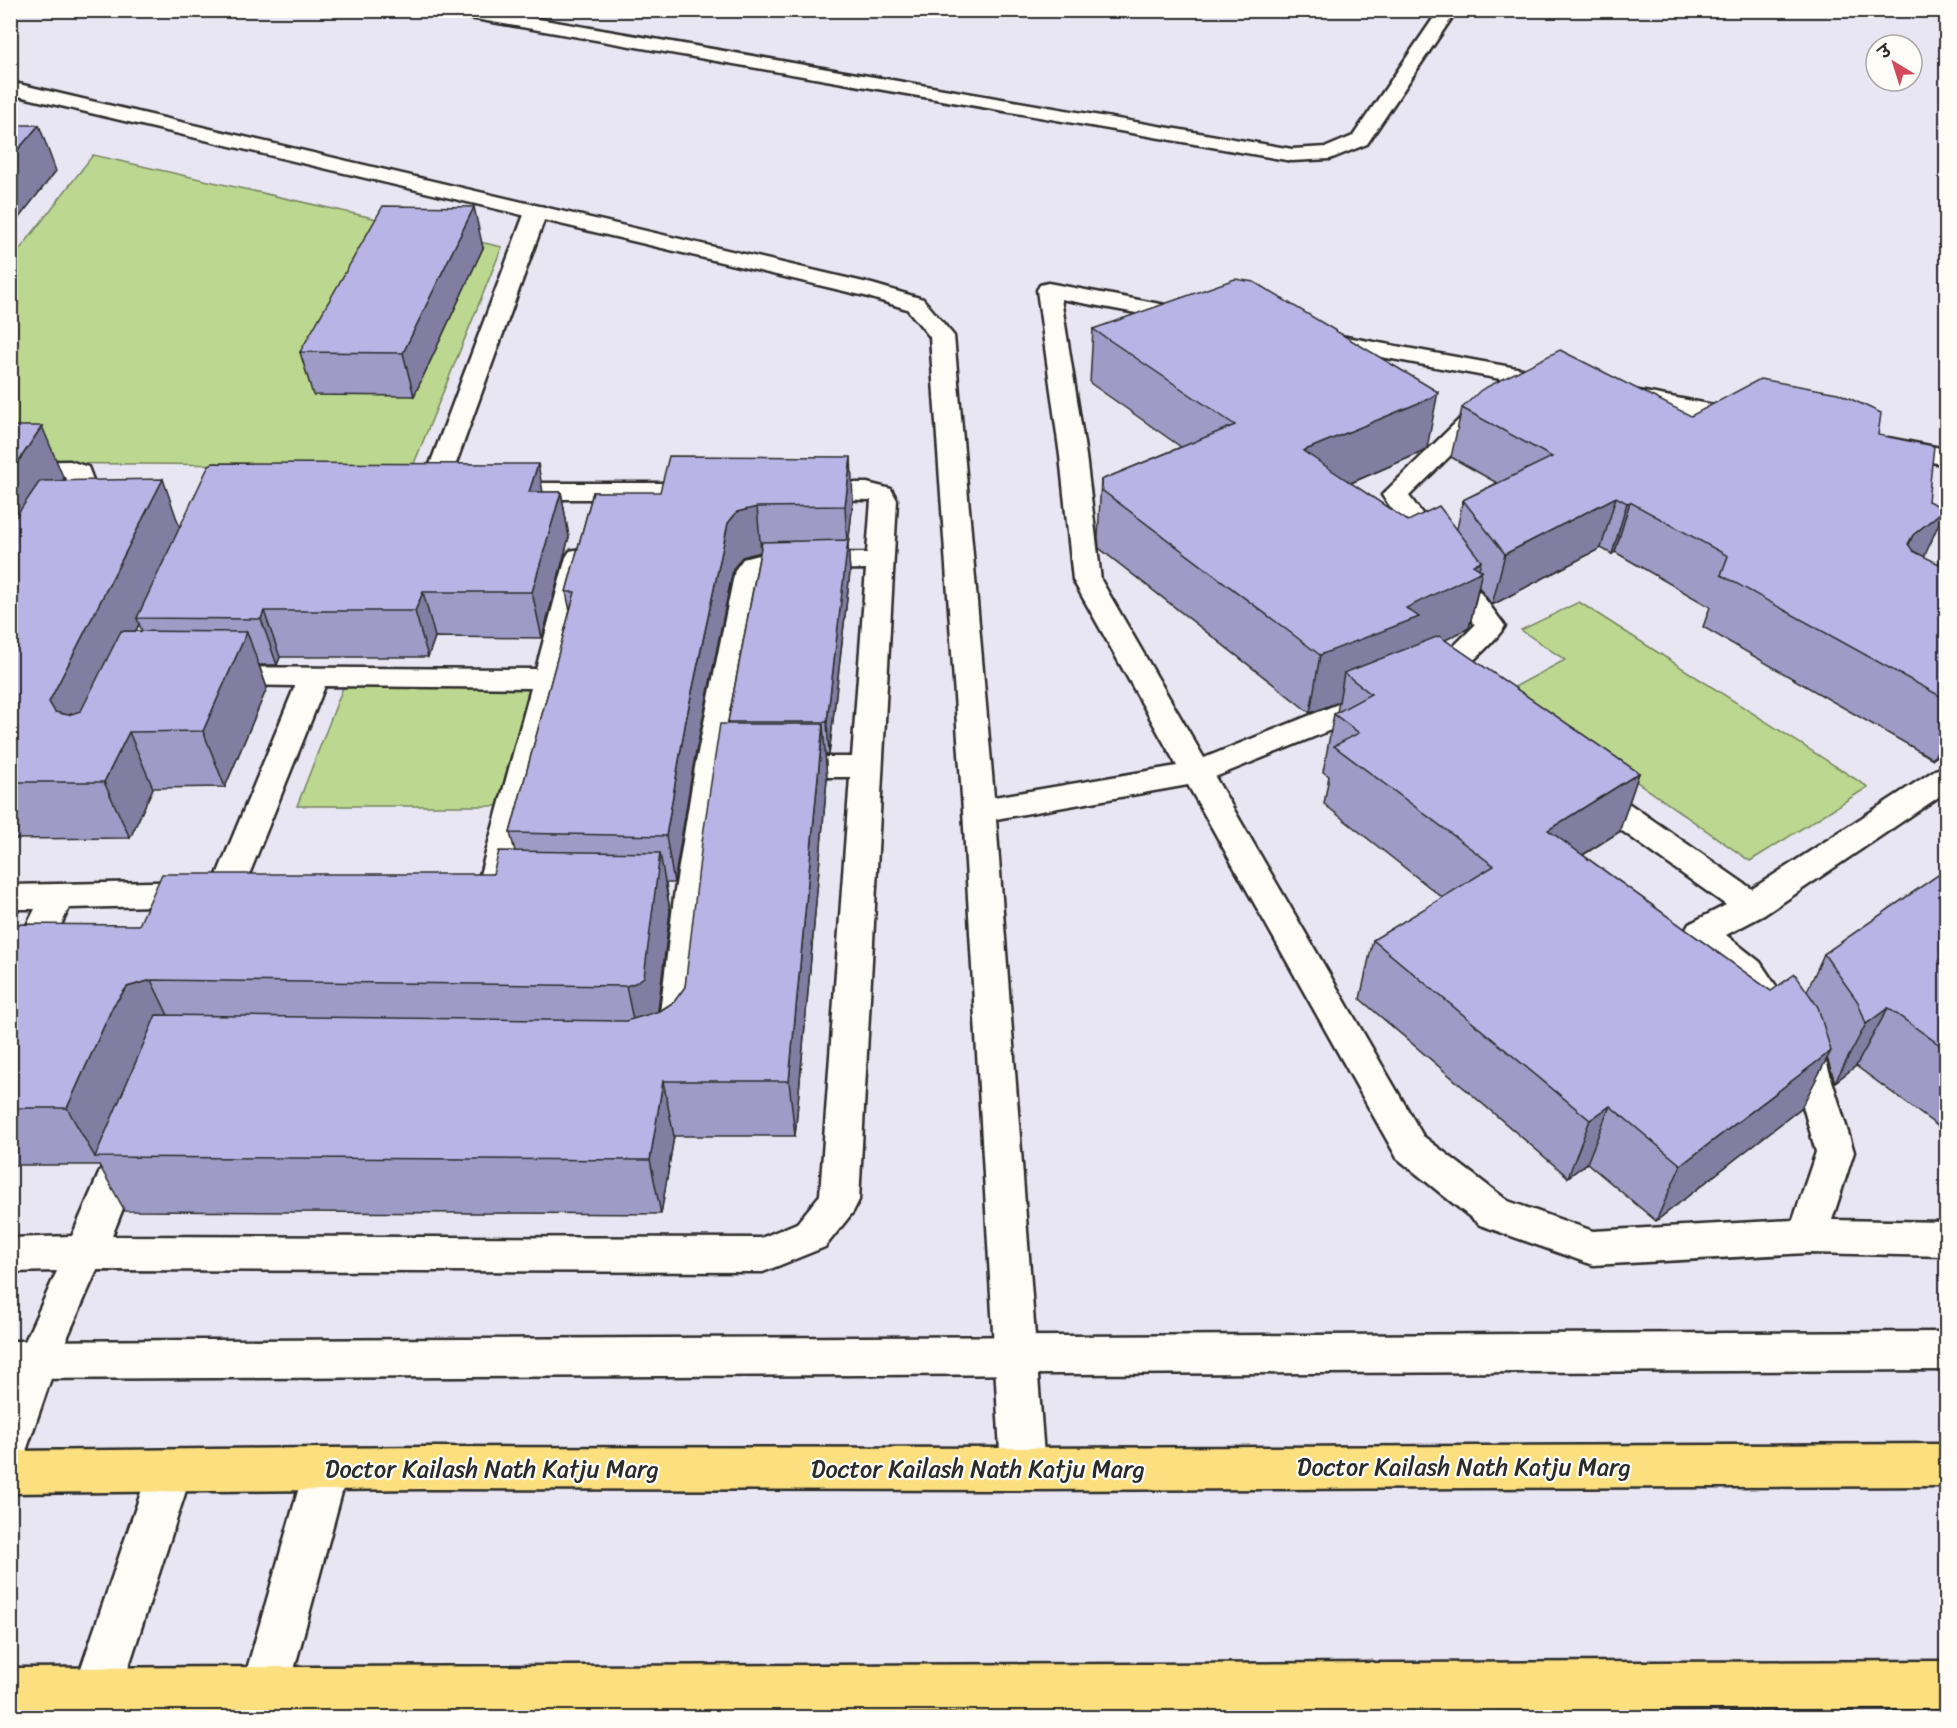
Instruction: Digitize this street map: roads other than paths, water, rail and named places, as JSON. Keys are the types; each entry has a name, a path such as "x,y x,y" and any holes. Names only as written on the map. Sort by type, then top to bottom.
{"main road":[{"name":"Doctor Kailash Nath Katju Marg","path":"10,1472 1947,1465"},
{"path":"10,1692 92,1705 1373,1702 1947,1685"}],"street":[{"path":"452,10 1292,155 1330,153 1360,140 1448,10"},
{"path":"10,88 872,291 915,304 942,336 979,811 1023,1469"},
{"path":"536,212 421,491 591,514 738,491"},
{"path":"1217,321 1048,290 1073,456 1087,580 1410,1147 1494,1213 1593,1248 1807,1236 1947,1239"},
{"path":"1296,335 1773,424"},
{"path":"979,811 1196,773 1420,688 1462,654 1491,626 1395,495 1518,375"},
{"path":"1866,441 1947,457"},
{"path":"10,470 70,469 79,473 80,480 10,594"},
{"path":"10,1255 85,1253 763,1255 811,1235 839,1200 884,500 882,495 867,491 785,491"},
{"path":"492,892 591,514"},
{"path":"649,1057 659,1055 674,1042 691,897 735,767 749,570 753,565 762,562 879,561"},
{"path":"190,675 547,679"},
{"path":"226,893 314,676"},
{"path":"735,767 867,768"},
{"path":"1566,775 1752,906"},
{"path":"1807,1236 1835,1152 1808,1060 1748,971 1701,933 1752,906 1947,777"},
{"path":"10,897 261,893"},
{"path":"457,893 527,893"},
{"path":"10,997 58,896"},
{"path":"656,896 691,897"},
{"path":"10,1440 23,1361 85,1253 143,1112"},
{"path":"23,1361 1947,1351"},
{"path":"261,1704 326,1470"},
{"path":"92,1705 170,1472"}]}
